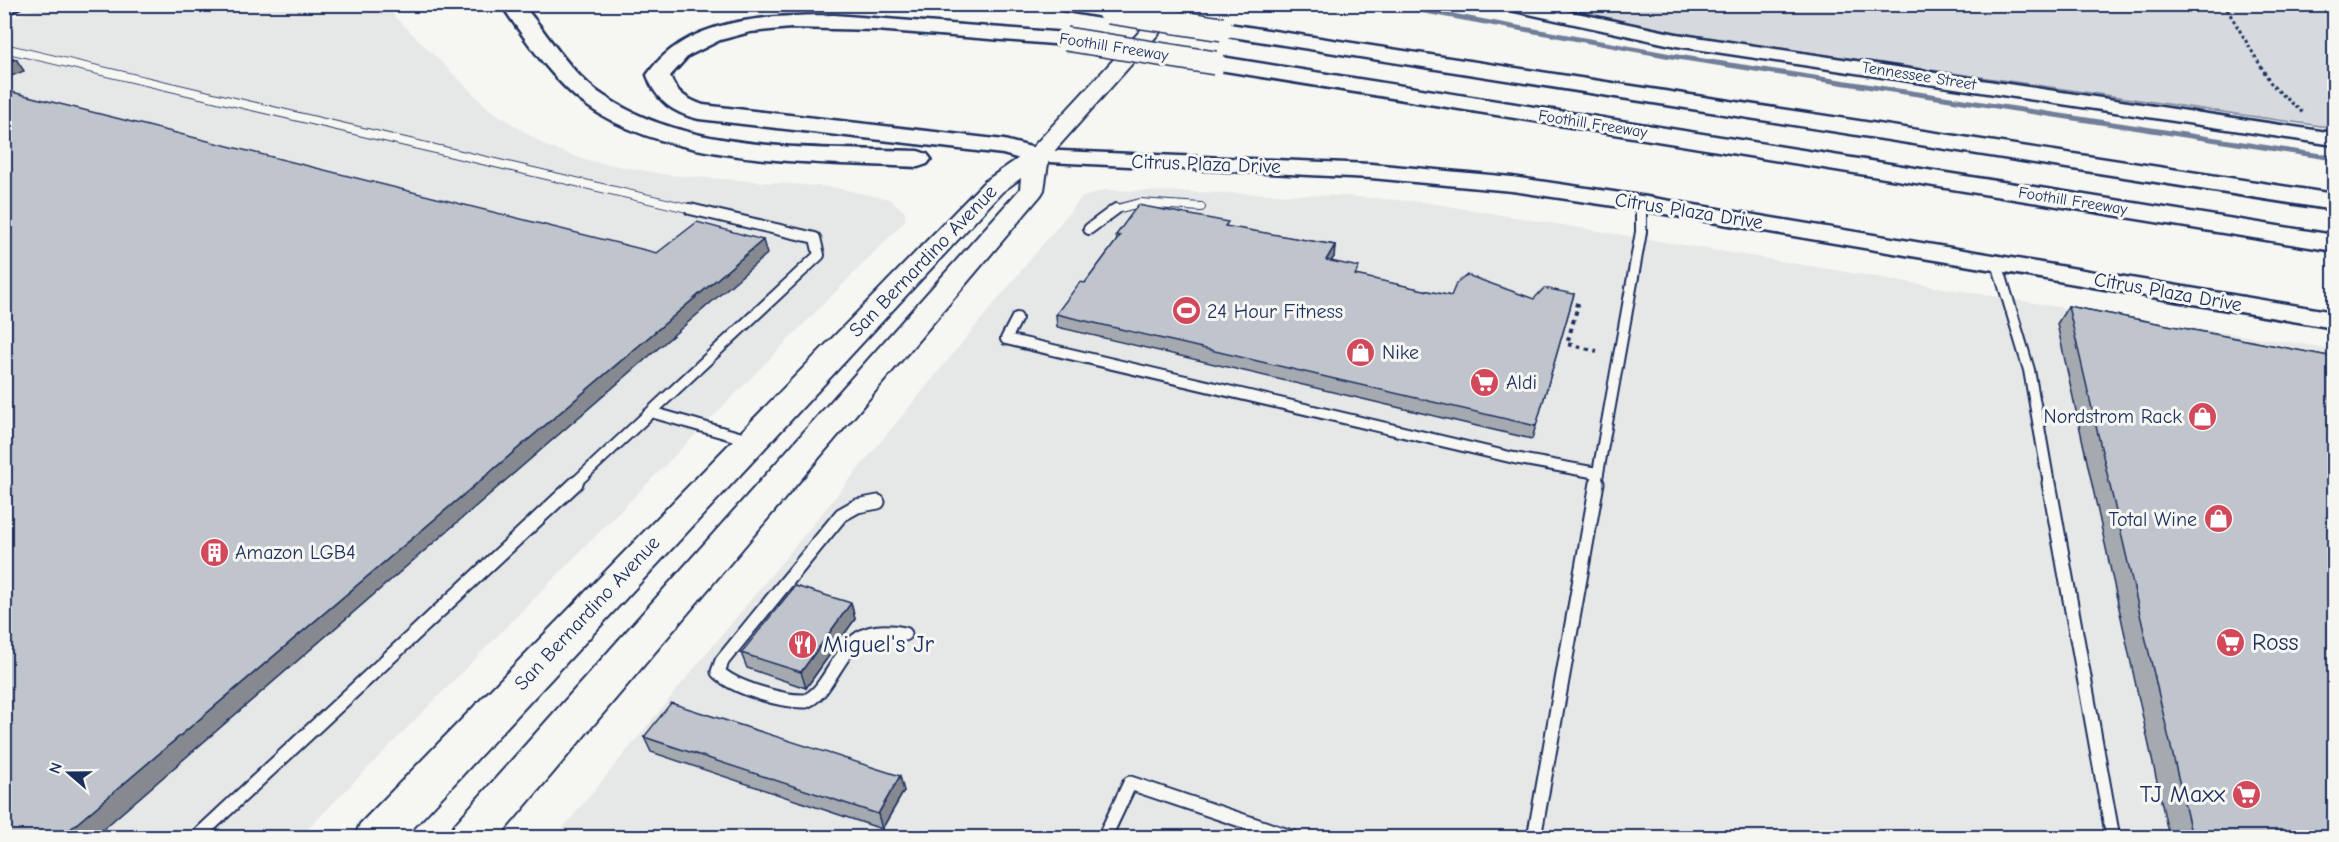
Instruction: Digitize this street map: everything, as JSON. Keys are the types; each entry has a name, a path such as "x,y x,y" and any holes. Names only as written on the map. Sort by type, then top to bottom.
{"highway":[{"path":"511,4 576,84 593,100 615,114 654,129 702,142 757,149 988,162 1037,156"},
{"name":"Foothill Freeway","path":"852,4 2334,243"},
{"name":"Foothill Freeway","path":"1062,4 1109,12 1225,25 1297,41 2334,202"},
{"path":"1148,4 1225,25"},
{"path":"1037,156 1004,147 699,112 676,104 663,90 658,75 674,55 688,45 730,29 780,20 831,19 1066,39"}],"main road":[{"path":"1037,156 1176,4"},
{"name":"San Bernardino Avenue","path":"375,837 993,187 1037,156"},
{"name":"San Bernardino Avenue","path":"470,837 1032,190 1037,156"}],"street":[{"path":"4,10 18,4"},
{"name":"Tennessee Street","path":"1506,4 1676,40 2334,139"},
{"name":"Citrus Plaza Drive","path":"1037,156 1371,171 1512,184 1641,203 2334,320"}],"lane":[{"path":"4,48 815,238 819,255 196,837"},
{"path":"1089,229 1102,213 1118,206 1141,203 1200,207"},
{"path":"1534,837 1641,232 1641,203"},
{"path":"1997,263 2029,370 2113,837"},
{"path":"1017,318 1006,339 1514,458 1597,473"},
{"path":"651,412 750,441"},
{"path":"878,502 857,506 841,515 722,661 718,672 726,680 795,701 808,700 820,691 854,640 867,630 883,628 905,634"},
{"path":"1104,837 1130,783 1294,837"}],"path":[{"path":"2224,4 2272,85 2309,117"},
{"path":"1560,301 1578,305 1567,344 1597,351"}],"shaded area":[{"name":"Amazon LGB4","path":"48,4 383,5 489,109 546,146 586,160 667,175 831,187 889,199 905,212 905,221 300,837 5,837 4,21"},
{"path":"1533,5 2334,5 2334,128 1708,38"},
{"path":"1105,190 1344,196 1424,202 2094,313 2334,349 2334,837 555,838 1081,198"}],"building":[{"path":"4,56 16,59 4,63"},
{"name":"Amazon LGB4","path":"4,90 657,253 697,222 763,240 61,837 4,837"},
{"path":"1138,205 1228,222 1225,226 1335,245 1326,260 1359,267 1355,275 1451,296 1456,284 1467,275 1534,299 1544,288 1574,294 1536,426 1056,314 1080,282 1085,283 1120,236 1116,235"},
{"path":"2068,306 2334,357 2334,376 2332,376 2334,381 2334,837 2192,837"},
{"name":"Miguel's Jr","path":"795,586 851,603 801,672 741,653"},
{"path":"671,703 900,776 878,814 644,737"}],"waterway":[{"path":"1387,4 1671,56 2334,158"}],"place":[{"name":"24 Hour Fitness","path":"1186,311"},
{"name":"Nike","path":"1361,352"},
{"name":"Aldi","path":"1485,382"},
{"name":"Nordstrom Rack","path":"2203,416"},
{"name":"Total Wine","path":"2218,519"},
{"name":"Amazon LGB4","path":"214,552"},
{"name":"Ross","path":"2231,642"},
{"name":"Miguel's Jr","path":"802,644"},
{"name":"TJ Maxx","path":"2246,794"}]}
